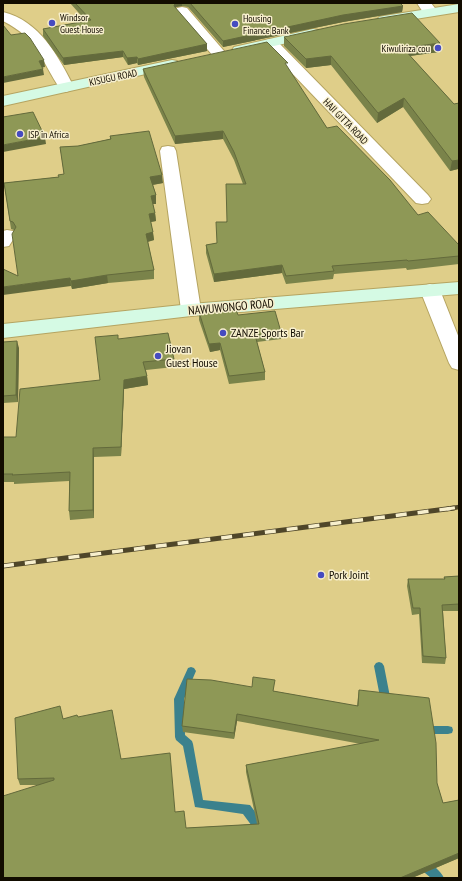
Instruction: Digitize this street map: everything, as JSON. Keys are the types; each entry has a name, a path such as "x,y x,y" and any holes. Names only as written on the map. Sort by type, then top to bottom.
{"street":[{"path":"372,22 427,7 459,8"},
{"path":"182,11 219,54"},
{"path":"3,16 19,22 45,46 66,87"},
{"path":"204,57 329,30"},
{"name":"HAJI GITTA ROAD","path":"271,43 422,199"},
{"name":"KISUGU ROAD","path":"3,100 189,61"},
{"path":"168,151 191,310"},
{"name":"NAWUWONGO ROAD","path":"3,331 191,310 459,288"},
{"path":"430,290 459,363"}],"building":[{"path":"75,3 175,3 174,6 207,44 138,59 137,57 127,58 123,51 63,58 43,29 91,20"},
{"path":"190,3 400,3 403,6 343,15 223,41"},
{"path":"412,13 440,43 403,48 454,104 459,103 459,160 452,161 404,98 378,113 331,56 306,59 284,37 344,24"},
{"path":"3,25 11,35 25,33 30,38 44,60 39,61 43,69 3,77"},
{"path":"267,42 288,63 285,63 327,128 337,126 390,180 418,215 428,212 459,245 459,256 332,266 334,271 286,276 282,265 214,274 206,245 217,243 216,222 227,222 226,184 246,184 234,152 223,131 175,136 143,69"},
{"name":"ISP in Africa","path":"33,112 45,137 3,145 3,117"},
{"path":"149,131 162,175 150,177 156,195 151,196 155,213 149,214 153,232 146,234 154,270 107,275 71,281 70,278 3,287 3,269 18,276 12,234 16,227 13,222 10,221 4,183 59,177 58,175 64,174 60,147 78,146 111,139 110,136"},
{"path":"235,307 238,315 275,311 281,332 255,335 265,372 229,376 220,343 209,344 199,312"},
{"path":"168,333 174,359 143,362 147,376 124,380 121,447 93,448 93,510 69,511 70,472 12,475 13,474 3,474 3,437 16,437 20,389 100,380 95,337 118,335 118,339"},
{"path":"17,341 16,395 3,396 3,342"},
{"path":"459,576 459,604 442,605 446,658 423,656 420,608 413,608 408,579 445,579 444,577"},
{"path":"253,677 275,680 273,691 358,706 359,690 429,698 436,743 437,783 443,803 459,800 459,853 400,878 3,878 3,796 54,780 54,778 18,779 15,718 60,706 63,719 77,715 78,717 112,710 121,759 170,753 175,812 184,811 186,828 259,824 246,765 379,740 237,714 234,733 182,726 187,679 211,680 252,687"}],"waterway":[{"path":"379,666 386,702"},
{"path":"191,671 179,699 180,737 188,744 199,804 246,809 264,833"},
{"path":"424,730 448,730"},
{"path":"423,864 439,878"}],"railway":[{"path":"450,509 459,507"},
{"path":"450,509 454,508"},
{"path":"3,566 450,509"}],"place":[{"name":"Windsor Guest House","path":"52,23"},
{"name":"Housing Finance Bank","path":"235,24"},
{"name":"Kiwuliriza cou","path":"438,48"},
{"name":"ISP in Africa","path":"20,134"},
{"name":"ZANZE Sports Bar","path":"223,333"},
{"name":"Jiovan Guest House","path":"158,356"},
{"name":"Pork Joint","path":"321,575"}]}
